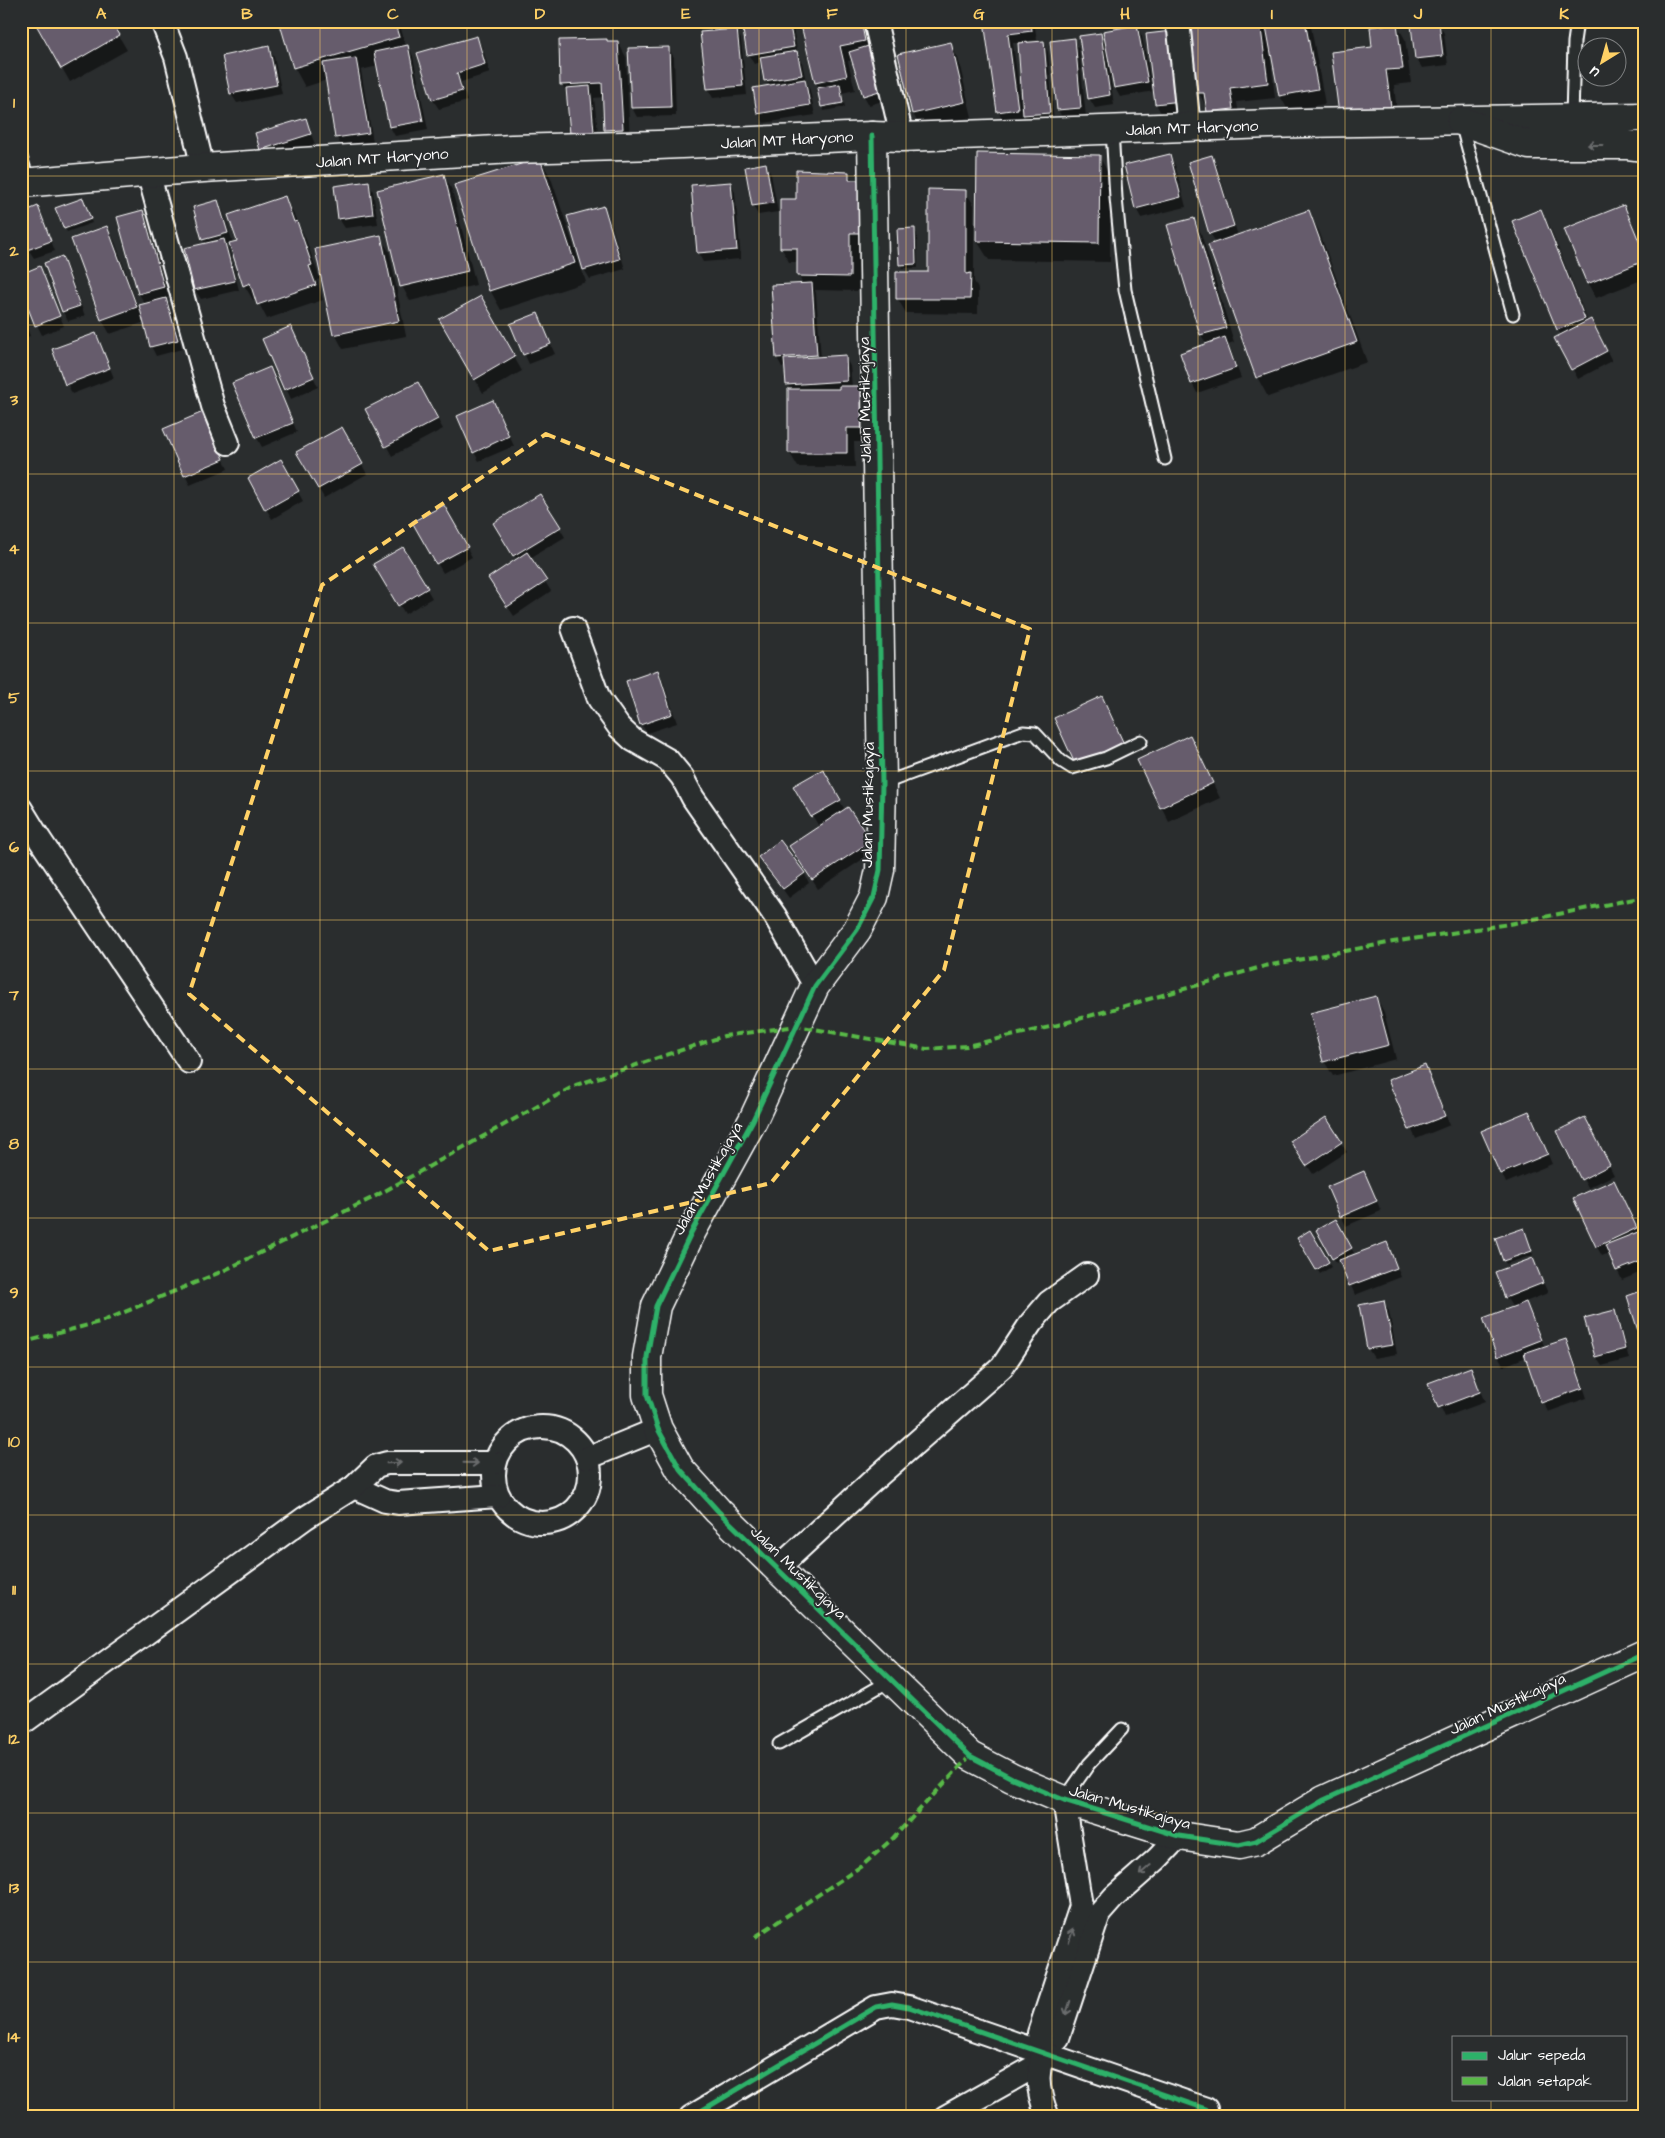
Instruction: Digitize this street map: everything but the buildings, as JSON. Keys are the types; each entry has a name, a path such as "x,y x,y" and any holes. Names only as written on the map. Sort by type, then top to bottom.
{"main road":[{"name":"Jalan MT Haryono","path":"25,183 203,168 512,149 1302,123 1644,117"},
{"path":"1461,121 1529,145 1628,145 1644,147"},
{"name":"Jalan Mustikajaya","path":"872,136 882,784 880,870 874,897 857,930 815,986 753,1120 692,1231 656,1306 647,1357 647,1394 658,1429 680,1469 718,1511 970,1756 1012,1778 1064,1800 1179,1836 1239,1845 1256,1841 1324,1800 1644,1654"}],"street":[{"path":"162,21 176,57 203,168"},
{"path":"875,21 902,137"},
{"path":"1175,21 1179,30 1189,128"},
{"path":"148,172 213,406 228,443"},
{"path":"573,628 599,698 619,727 633,740 668,760 682,776 693,798 775,916 815,986"},
{"path":"21,809 189,1062"},
{"path":"778,1569 869,1484 1002,1367 1032,1322 1049,1302 1087,1276"},
{"path":"539,1427 554,1428 568,1435 580,1445 587,1458 590,1470 586,1494 580,1505 561,1520 537,1523 525,1520 514,1515 498,1496 494,1480 494,1463 500,1449 511,1438 524,1430 539,1427"},
{"path":"587,1458 658,1429"},
{"path":"21,1724 305,1518 354,1487 376,1466 387,1463 494,1463"},
{"path":"354,1487 385,1501 398,1503 498,1496"},
{"path":"1048,2117 1039,2089 1042,2055 1039,2033 1081,1906 1064,1800"},
{"path":"946,2117 1042,2055 1058,2038 1098,1914 1179,1836"},
{"path":"697,2115 876,2007 892,2004 909,2008 1042,2055 1206,2109"}],"lane":[{"path":"1572,118 1574,42 1577,21"},
{"path":"1461,121 1513,314"},
{"path":"1112,130 1116,198 1125,290 1165,459"},
{"path":"21,157 25,183"},
{"path":"882,784 1024,732 1035,733 1061,761 1072,768 1106,758 1140,740"},
{"path":"779,1744 891,1680"},
{"path":"1064,1800 1089,1764 1122,1729"}],"highlighted area":[{"path":"546,434 1030,629 944,970 771,1183 489,1251 189,994 322,585"}],"marked path":[{"path":"21,1343 103,1321 223,1271 372,1198 576,1085 724,1036 797,1026 927,1049 967,1046 1054,1026 1265,966 1393,942 1509,924 1644,897"},
{"path":"755,1937 863,1865 892,1839 970,1756"}],"cycle path":[{"path":"872,136 882,784 880,870 874,897 857,930 815,986 753,1120 692,1231 656,1306 647,1357 647,1395 658,1429 680,1469 718,1511 970,1756 1012,1778 1064,1800 1179,1836 1239,1845 1256,1841 1324,1800 1644,1654"},
{"path":"691,2117 876,2007 892,2004 909,2007 1206,2109"}]}
